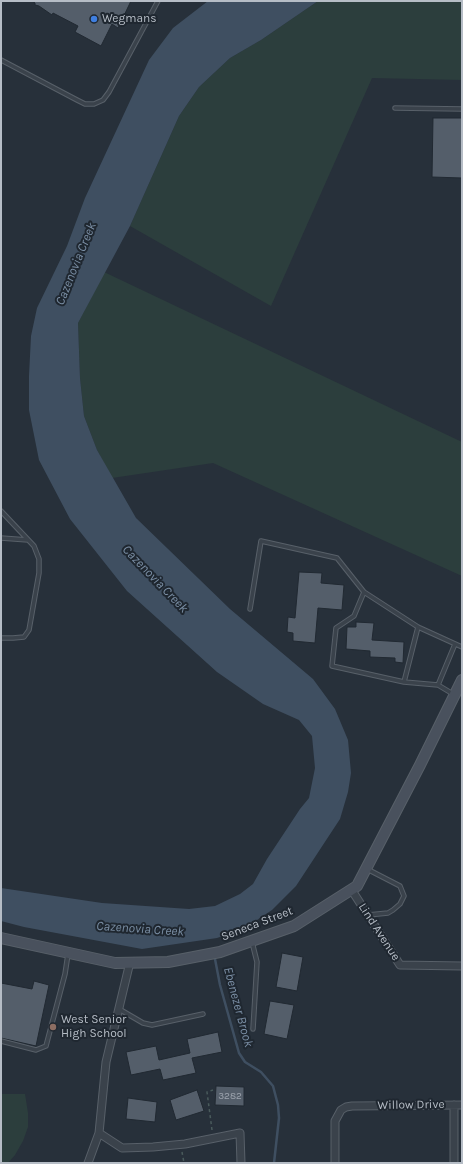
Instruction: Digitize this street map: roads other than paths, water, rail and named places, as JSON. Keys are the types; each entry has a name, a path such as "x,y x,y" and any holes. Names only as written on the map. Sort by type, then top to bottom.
{"street":[{"name":"Seneca Street","path":"1,938 115,963 168,962 220,952 294,926 357,886 462,680"},
{"name":"Lind Avenue","path":"351,889 400,965 462,966"},
{"path":"88,1163 99,1133 106,1062 130,962"},
{"path":"454,1163 458,1105"},
{"name":"Willow Drive","path":"335,1163 334,1121 341,1110 346,1107 458,1105"},
{"path":"99,1133 122,1148 180,1144 240,1133 241,1163"}],"lane":[{"path":"1,60 85,104 94,104 102,100 110,92 158,1"},
{"path":"395,108 462,108"},
{"path":"1,511 34,546 39,559 39,574 29,630 24,637 1,638"},
{"path":"1,538 28,540"},
{"path":"250,609 261,541 337,558 364,592 418,627 462,647"},
{"path":"364,592 354,616 336,628 332,666 404,682 438,685 454,694"},
{"path":"404,682 418,627"},
{"path":"438,685 455,644"},
{"path":"366,869 400,886 404,896 400,904 388,913 368,915"},
{"path":"252,941 257,962 253,1029"},
{"path":"1,1041 36,1050 46,1046 65,974 68,952"},
{"path":"119,1009 143,1023 152,1026 203,1014"}],"water":[{"name":"Cazenovia Creek","path":"208,1 318,1 261,40 230,58 199,87 179,116 130,226 78,323 80,378 84,416 97,450 136,518 230,609 313,679 335,709 348,740 351,773 348,792 340,819 296,886 272,910 245,928 217,938 142,949 24,927 1,921 1,888 102,903 189,909 215,906 240,894 253,884 267,859 309,798 315,768 312,736 299,720 263,704 217,672 127,591 70,519 39,460 29,410 31,336 37,308 67,246 85,198 149,60 173,28"}],"waterway":[{"name":"Ebenezer Brook","path":"215,959 220,985 239,1053 245,1062 261,1072 273,1086 278,1105 279,1118 274,1163"}],"place":[{"name":"Wegmans","path":"94,19"},
{"name":"West Senior High School","path":"53,1027"}]}
